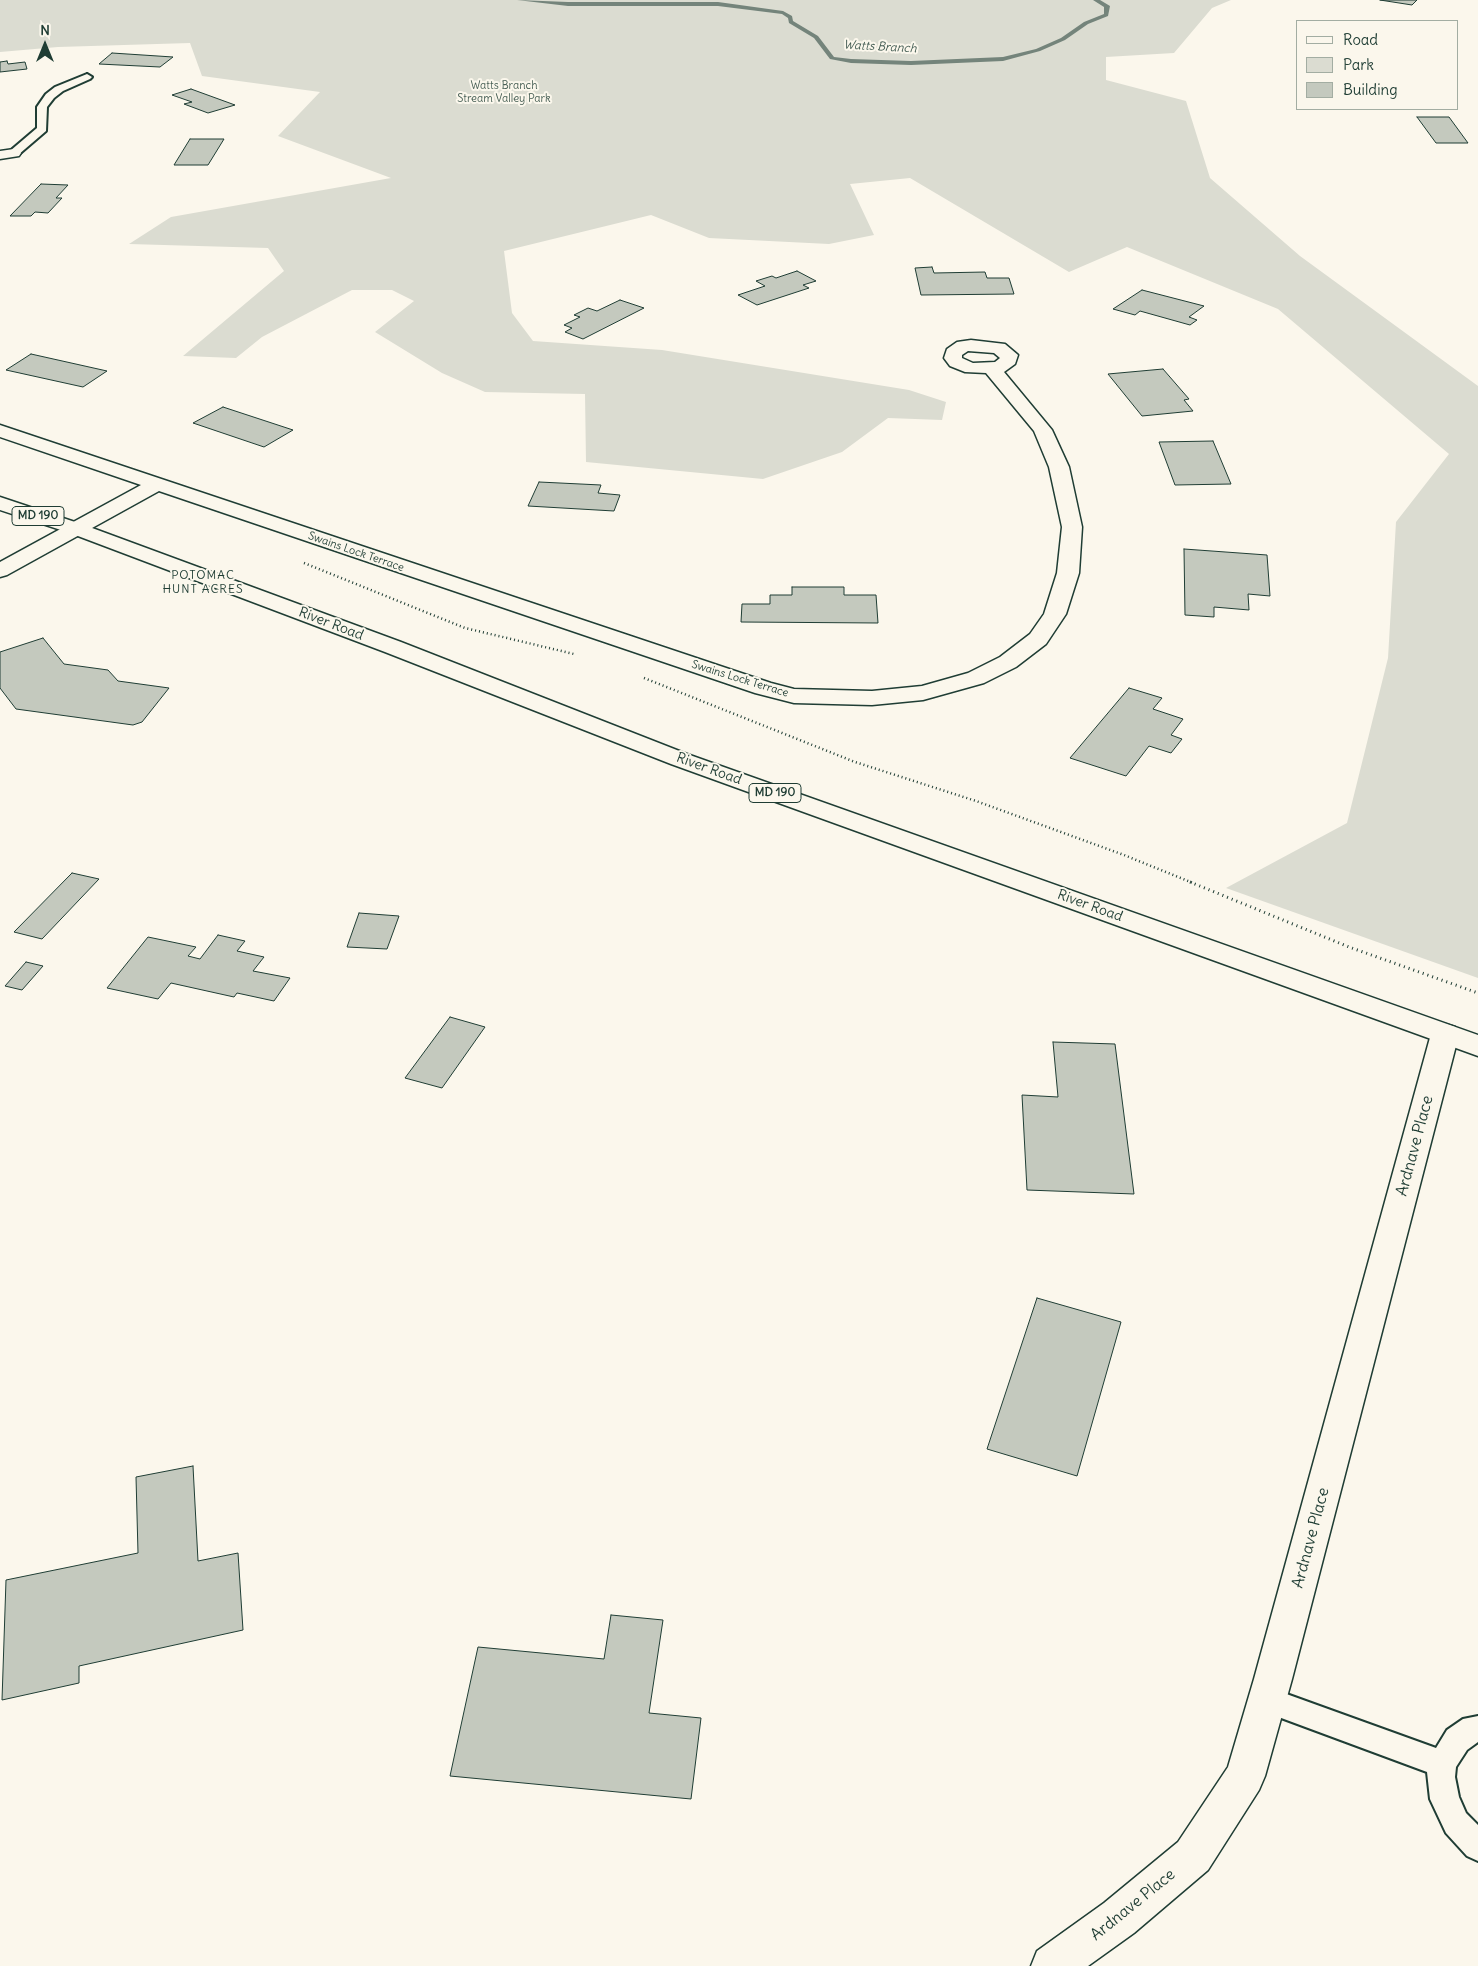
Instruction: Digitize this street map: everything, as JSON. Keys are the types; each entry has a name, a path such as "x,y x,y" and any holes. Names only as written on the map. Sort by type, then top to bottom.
{"street":[{"name":"Swains Lock Terrace","path":"0,431 763,688 794,696 872,698 923,693 976,678 1008,662 1038,639 1055,614 1068,572 1072,527 1059,467 1043,430 991,368"},
{"path":"0,571 156,485"},
{"name":"River Road","path":"0,503 77,529 393,647 680,759 1478,1046"},
{"name":"Ardnave Place","path":"1052,1966 1119,1918 1193,1856 1244,1776 1267,1700 1445,1034"}],"lane":[{"path":"7,154 42,128 42,107 50,96 59,89 87,77"},
{"path":"1267,1700 1442,1764"},
{"path":"1478,1729 1456,1740 1442,1764 1441,1777 1445,1799 1456,1822 1478,1846"}],"path":[{"path":"299,561 466,628 582,657"},
{"path":"637,676 855,762 976,801 1124,855 1349,948 1478,993"}],"green space":[{"name":"Watts Branch Stream Valley Park","path":"0,0 1231,0 1212,8 1174,53 1106,57 1106,80 1186,101 1210,178 1300,256 1478,386 1478,978 1226,888 1347,823 1388,658 1396,522 1449,454 1278,309 1127,247 1069,272 910,178 850,184 874,235 829,244 709,238 651,215 504,251 512,313 533,341 662,350 909,390 946,402 942,420 888,418 842,452 763,479 586,462 585,394 485,392 442,373 375,332 414,301 392,290 352,290 262,337 236,358 183,356 284,271 268,248 129,244 171,217 391,178 278,136 320,92 202,76 190,43 58,47 0,52"}],"building":[{"path":"1380,0 1417,0 1412,5"},
{"path":"112,53 173,57 160,67 99,64"},
{"path":"7,61 8,64 25,62 27,69 0,72 0,62"},
{"path":"191,89 235,105 208,113 184,104 192,102 172,95"},
{"path":"1417,117 1449,117 1468,143 1436,143"},
{"path":"190,139 224,139 208,165 174,165"},
{"path":"41,184 68,185 56,198 62,198 48,213 35,212 31,216 10,216"},
{"path":"932,267 934,273 985,272 987,278 1009,278 1014,294 921,295 915,268"},
{"path":"797,271 816,281 803,285 809,288 757,305 738,295 765,286 756,281 772,276 776,278"},
{"path":"1142,290 1204,306 1189,317 1197,320 1190,325 1140,311 1135,315 1113,309"},
{"path":"620,300 644,308 583,339 565,332 572,328 564,325 580,317 574,315 588,308 597,311"},
{"path":"31,354 107,371 83,387 6,370"},
{"path":"1163,369 1189,399 1184,400 1193,411 1142,416 1108,374"},
{"path":"223,407 293,430 264,447 193,423"},
{"path":"1213,441 1231,484 1175,485 1159,442"},
{"path":"539,482 601,485 598,493 620,495 614,511 528,506"},
{"path":"1184,549 1267,555 1270,596 1248,594 1249,610 1214,607 1214,617 1185,615"},
{"path":"792,587 844,587 844,595 876,595 878,623 741,622 742,604 770,604 770,595 792,595"},
{"path":"43,638 64,664 108,670 118,681 169,688 142,722 133,725 16,709 0,688 0,652"},
{"path":"1129,688 1162,698 1153,709 1183,719 1171,735 1182,739 1171,753 1149,746 1126,776 1070,758"},
{"path":"72,873 99,879 42,939 14,932"},
{"path":"359,913 399,916 387,949 347,947"},
{"path":"218,935 245,941 237,951 264,957 253,971 290,978 274,1001 237,993 234,997 171,983 158,999 107,988 148,937 196,947 188,956 200,959"},
{"path":"26,962 43,966 22,990 5,986"},
{"path":"450,1017 485,1027 442,1088 405,1078"},
{"path":"1053,1042 1115,1044 1134,1194 1027,1190 1022,1095 1058,1097"},
{"path":"1037,1298 1121,1322 1077,1476 987,1449"},
{"path":"193,1466 198,1561 238,1553 243,1630 79,1666 79,1683 2,1700 6,1580 138,1553 136,1477"},
{"path":"611,1615 663,1620 649,1713 701,1718 691,1799 450,1776 478,1647 604,1659"}],"waterway":[{"name":"Watts Branch","path":"520,0 568,4 718,4 783,13 790,17 791,22 816,37 832,58 851,61 911,63 1003,59 1038,50 1063,39 1086,23 1106,15 1107,6 1096,0"}],"district":[{"name":"POTOMAC HUNT ACRES","path":"203,583"}]}
